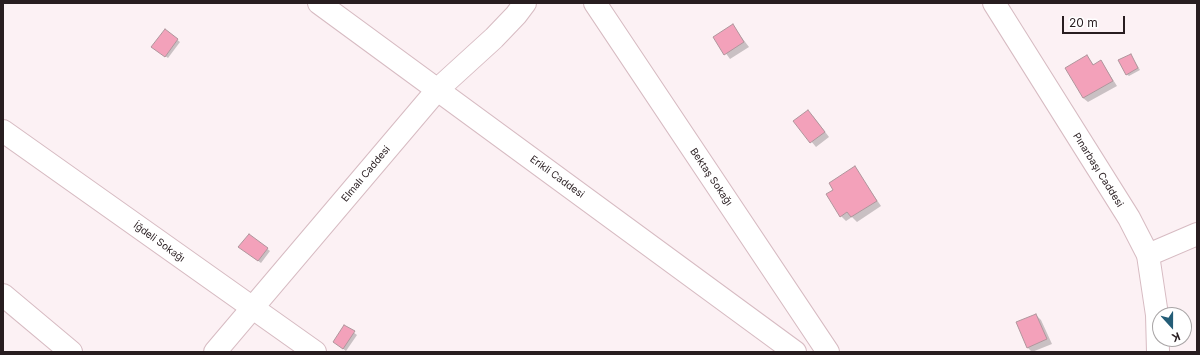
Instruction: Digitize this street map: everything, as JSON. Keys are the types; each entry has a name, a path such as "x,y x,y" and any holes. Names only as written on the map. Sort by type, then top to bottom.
{"street":[{"name":"Erikli Caddesi","path":"319,3 795,352"},
{"name":"Elmalı Caddesi","path":"215,352 438,89 494,38 516,15 525,3"},
{"name":"Bektaş Sokağı","path":"595,3 828,352"},
{"name":"Pınarbaşı Caddesi","path":"994,3 1129,218 1148,255 1157,315 1158,352"},
{"name":"İğdeli Sokağı","path":"3,131 315,352"},
{"path":"1148,255 1197,234"},
{"path":"3,295 71,352"}],"building":[{"path":"733,24 744,42 724,55 713,37"},
{"path":"165,29 178,39 165,57 151,47"},
{"path":"1131,54 1138,68 1126,75 1118,60"},
{"path":"1087,55 1093,65 1101,60 1113,81 1083,98 1065,68"},
{"path":"808,110 825,132 810,143 793,121"},
{"path":"855,166 877,201 851,217 847,212 840,217 826,194 833,190 829,183"},
{"path":"249,234 268,248 258,261 238,247"},
{"path":"1036,314 1047,339 1027,348 1016,322"},
{"path":"344,325 355,331 343,349 333,342"}]}
